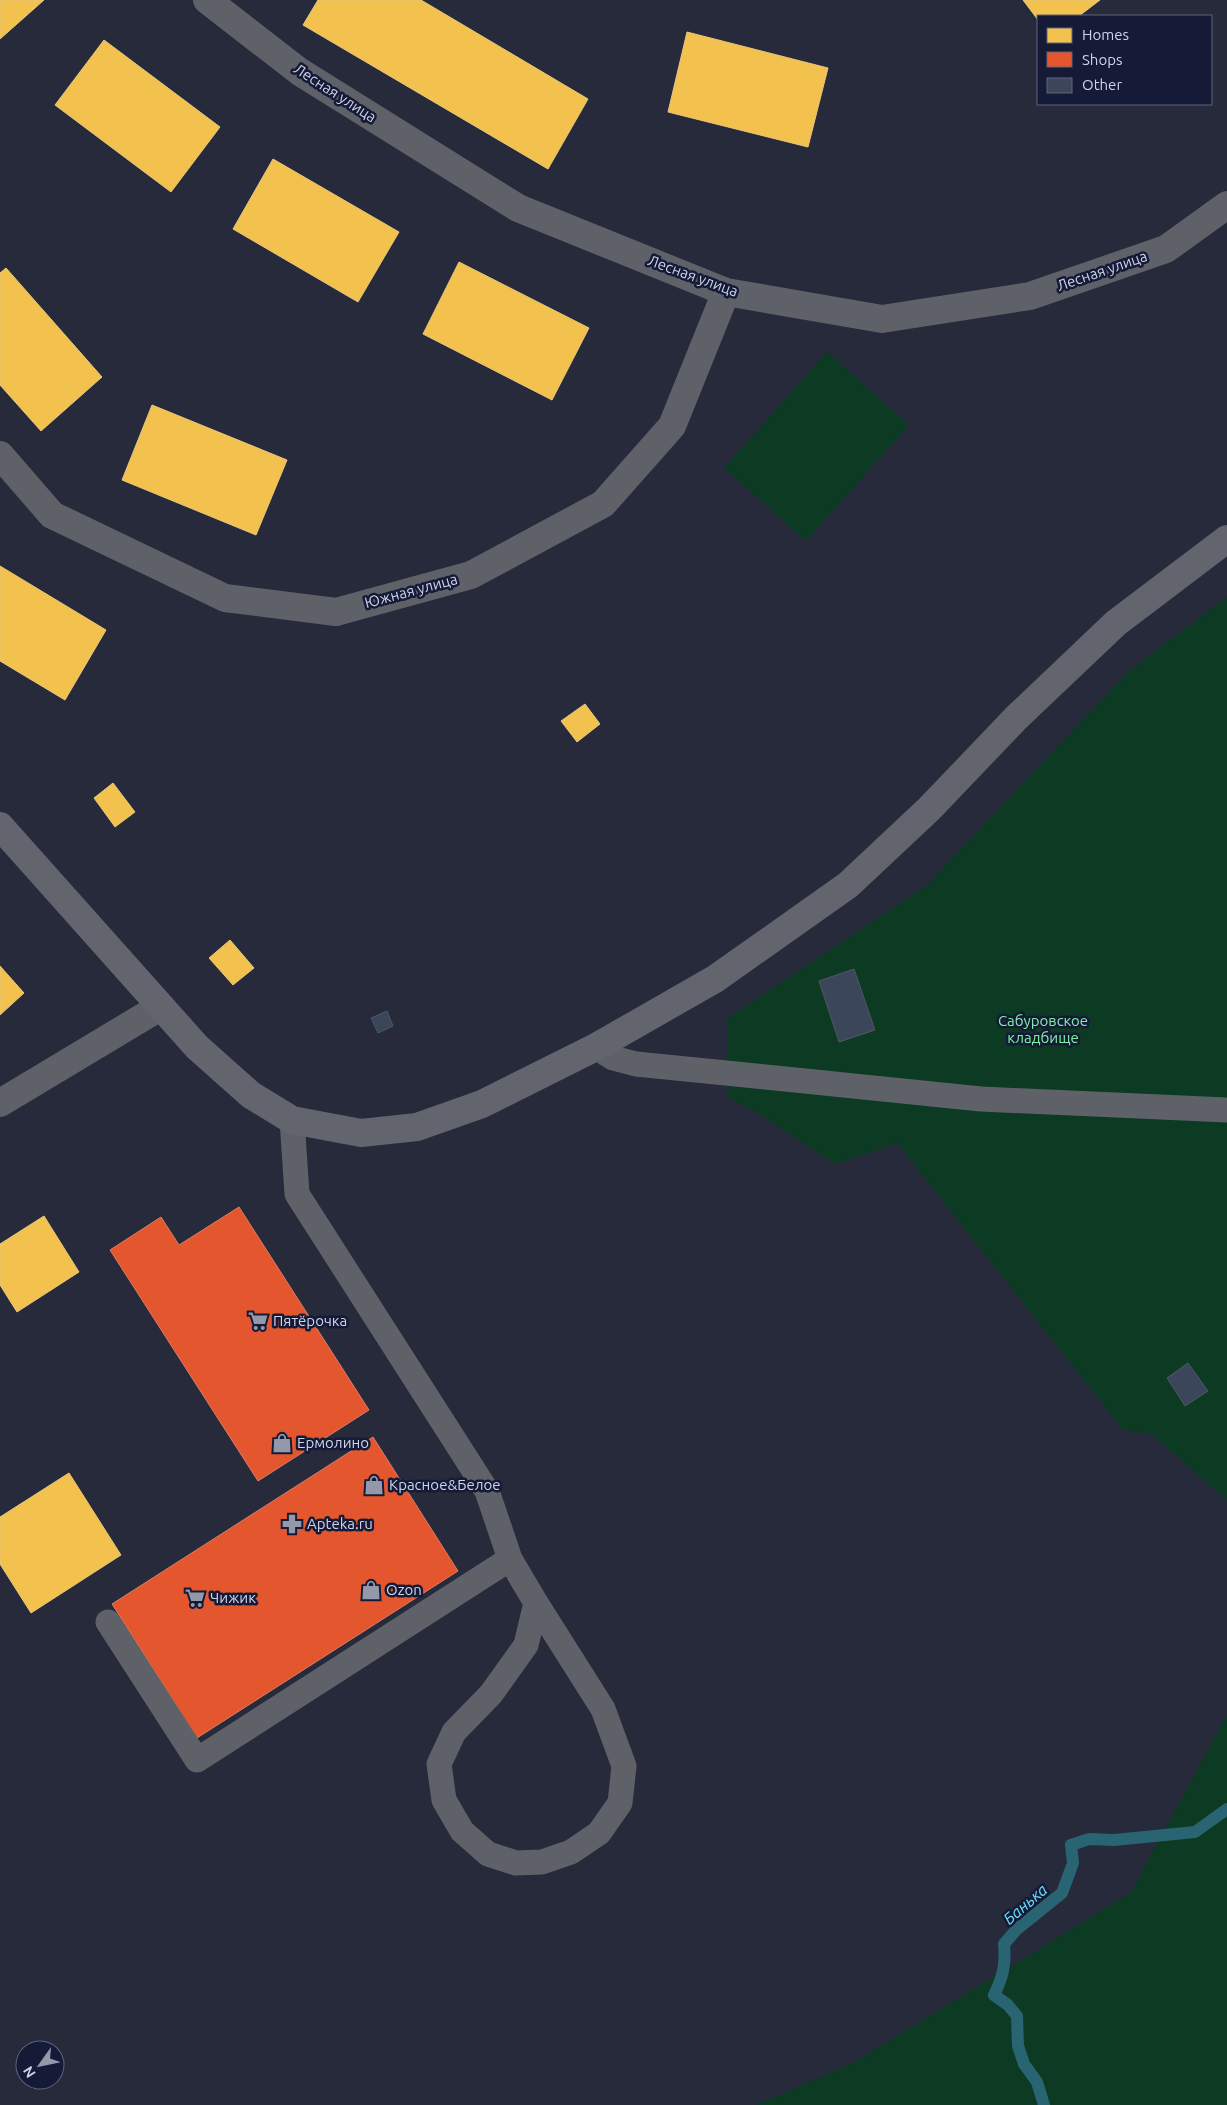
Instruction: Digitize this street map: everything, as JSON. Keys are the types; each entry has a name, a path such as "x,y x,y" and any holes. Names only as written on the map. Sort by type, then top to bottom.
{"street":[{"name":"Лесная улица","path":"207,0 300,72 518,208 726,292 882,319 1030,296 1166,248 1227,205"},
{"name":"Южная улица","path":"0,455 52,515 225,598 336,612 471,575 604,504 672,426 726,292"},
{"path":"0,826 197,1047 251,1095 292,1120 361,1133 417,1127 482,1104 596,1047 714,979 848,885 929,809 1017,717 1116,624 1227,539"},
{"path":"0,1103 160,1007"}],"lane":[{"path":"596,1047 613,1058 636,1064 736,1074 981,1098 1227,1110"},
{"path":"292,1120 297,1194 487,1491 510,1559 603,1709 624,1766 620,1803 599,1833 571,1852 542,1862 516,1863 488,1854 462,1831 444,1800 439,1764 454,1732 491,1694 526,1645 536,1603"},
{"path":"108,1622 197,1760 510,1559"}],"green space":[{"path":"827,352 909,425 806,541 724,468"},
{"name":"Сабуровское кладбище","path":"1227,597 1227,1500 1151,1434 1123,1430 897,1143 835,1164 758,1113 727,1097 727,1019 926,886 1128,672"},
{"path":"1227,1715 1227,2105 756,2105 853,2063 1130,1893"}],"building: Homes":[{"path":"0,0 44,0 0,39"},
{"path":"318,0 421,0 588,99 548,169 303,25"},
{"path":"1023,0 1100,0 1080,15 1037,15 1037,19"},
{"path":"687,32 828,68 808,147 668,112"},
{"path":"104,40 220,127 171,192 55,105"},
{"path":"273,159 399,232 358,302 233,229"},
{"path":"459,262 589,328 552,400 423,334"},
{"path":"6,268 102,377 41,431 0,385 0,273"},
{"path":"152,405 287,460 256,535 122,480"},
{"path":"0,566 106,630 65,700 0,661"},
{"path":"585,704 600,724 577,742 561,721"},
{"path":"113,783 135,812 115,827 94,798"},
{"path":"230,940 254,968 233,985 209,958"},
{"path":"0,966 24,993 0,1015"},
{"path":"44,1216 79,1272 17,1312 0,1285 0,1244"},
{"path":"69,1473 121,1555 31,1613 0,1564 0,1517"}],"building: Shops":[{"path":"239,1207 369,1410 258,1481 110,1250 161,1217 179,1245"},
{"path":"373,1437 458,1571 197,1738 112,1604"}],"building: Other":[{"path":"854,969 875,1030 839,1042 819,981"},
{"path":"387,1011 393,1026 378,1033 371,1018"},
{"path":"1188,1363 1208,1391 1185,1406 1167,1378"}],"waterway":[{"name":"Банька","path":"1044,2105 1037,2082 1024,2064 1018,2046 1017,2016 1008,2005 994,1995 1003,1970 1005,1958 1004,1944 1016,1930 1062,1893 1073,1863 1071,1845 1089,1839 1114,1840 1195,1832 1227,1809"}],"place":[{"name":"Пятёрочка","path":"258,1321"},
{"name":"Ермолино","path":"282,1443"},
{"name":"Красное&Белое","path":"374,1485"},
{"name":"Apteka.ru","path":"292,1524"},
{"name":"Ozon","path":"371,1590"},
{"name":"Чижик","path":"195,1598"}]}
